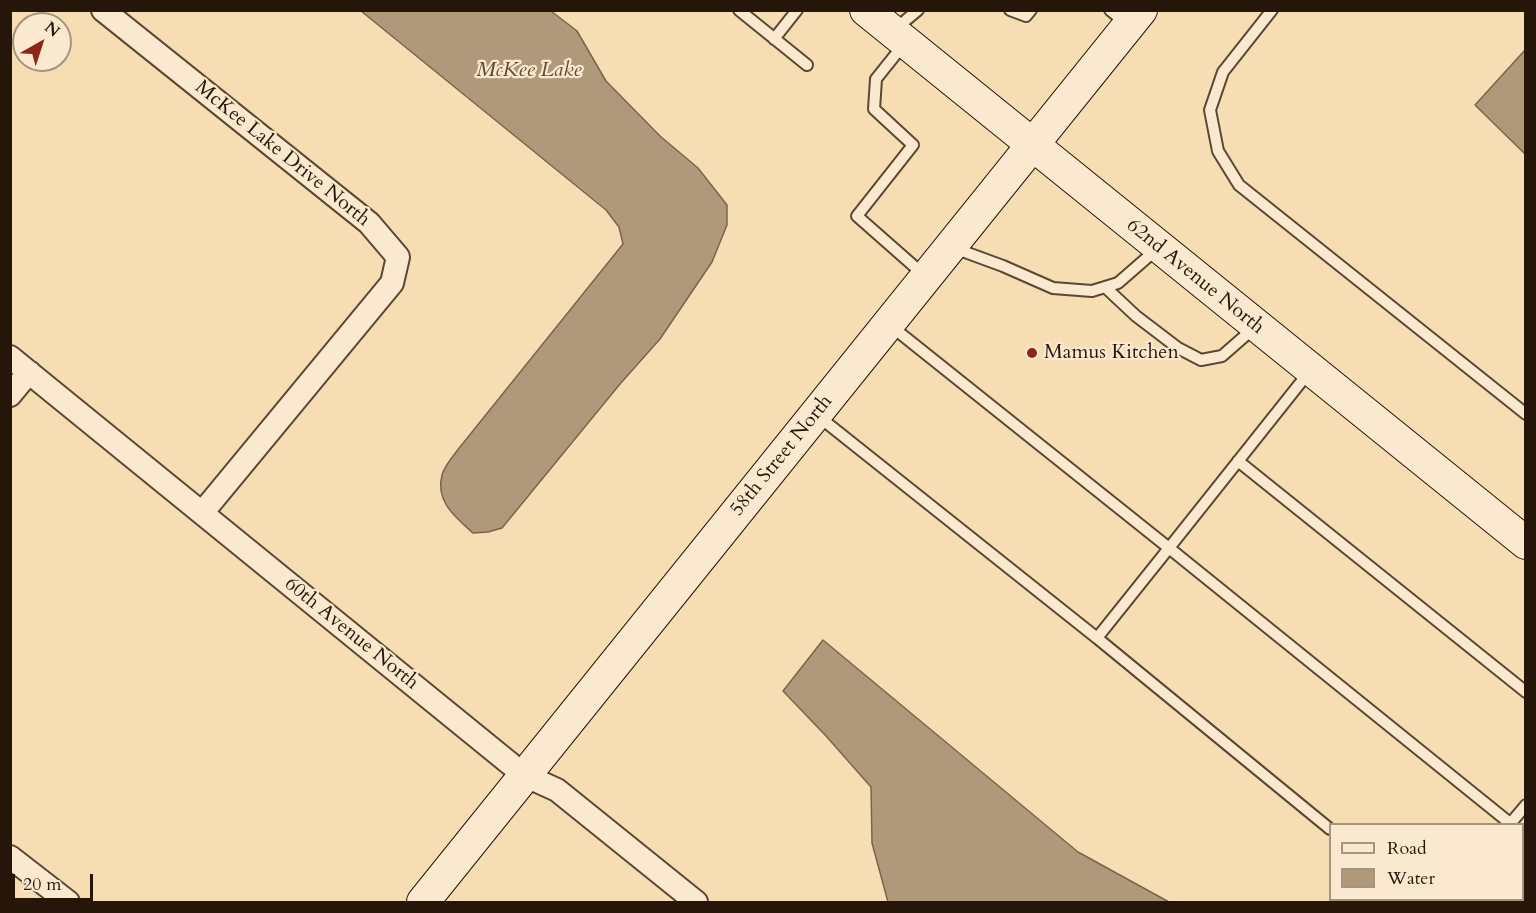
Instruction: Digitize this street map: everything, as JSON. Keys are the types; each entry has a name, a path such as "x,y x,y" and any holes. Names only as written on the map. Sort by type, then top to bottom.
{"street":[{"name":"McKee Lake Drive North","path":"103,10 369,223 398,257 392,283 202,513"},
{"name":"62nd Avenue North","path":"866,10 1526,543"},
{"name":"58th Street North","path":"423,903 1033,146 1126,15"},
{"name":"60th Avenue North","path":"10,357 524,775 557,790 696,903"},
{"path":"10,395 28,372"},
{"path":"10,857 68,903"}],"lane":[{"path":"739,10 807,65"},
{"path":"774,39 797,10"},
{"path":"918,10 898,37 876,79 874,109 913,145 857,216 927,277"},
{"path":"1010,10 1026,16 1031,10"},
{"path":"1272,10 1222,72 1210,110 1218,151 1239,185 1526,414"},
{"path":"951,247 1053,288 1092,291 1118,284 1159,248"},
{"path":"1105,288 1136,316 1178,348 1201,360 1222,356 1256,326"},
{"path":"889,324 1510,823"},
{"path":"1097,638 1311,369"},
{"path":"816,414 1097,638 1329,828"},
{"path":"1238,461 1526,692"},
{"path":"1512,823 1526,805"}],"water":[{"name":"McKee Lake","path":"361,11 551,11 577,31 606,81 660,136 698,168 727,205 727,225 712,262 660,339 620,384 502,528 488,532 473,533 448,508 441,493 443,472 460,447 623,244 619,227 606,210"},
{"path":"1525,50 1525,154 1475,105"},
{"path":"823,640 1078,852 1169,902 888,902 872,843 871,787 783,691"}],"place":[{"name":"Mamus Kitchen","path":"1032,353"}]}
